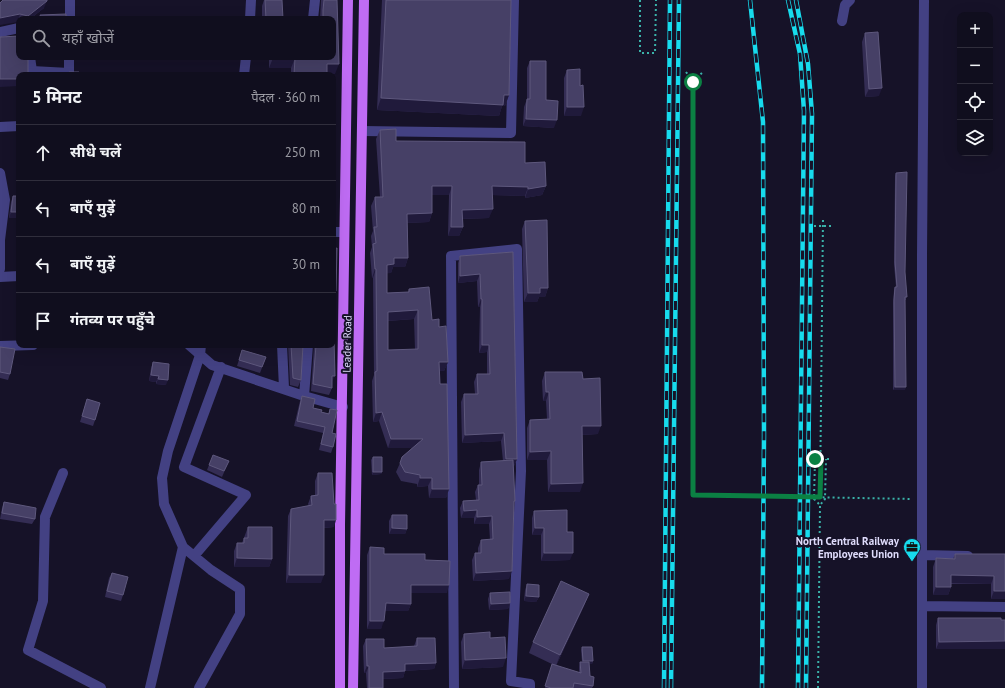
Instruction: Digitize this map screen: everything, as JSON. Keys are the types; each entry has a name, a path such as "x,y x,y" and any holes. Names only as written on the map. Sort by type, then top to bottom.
{"main road":[{"name":"Leader Road","path":"340,688 340,525 343,407 348,0"},
{"name":"Leader Road","path":"353,688 364,0"}],"street":[{"path":"70,0 70,16"},
{"path":"250,16 251,0"},
{"path":"313,16 315,0"},
{"path":"362,130 511,133 514,0"},
{"path":"842,21 845,4 850,0"},
{"path":"922,688 922,255 924,0"},
{"path":"0,32 16,29"},
{"path":"30,60 32,71 50,72"},
{"path":"69,60 69,72"},
{"path":"244,72 246,60"},
{"path":"0,127 16,126"},
{"path":"0,173 5,200 0,240 0,269"},
{"path":"336,232 344,232"},
{"path":"454,688 451,256 517,249 521,471 511,681 530,684 530,688"},
{"path":"0,277 16,276"},
{"path":"0,346 16,346"},
{"path":"282,348 284,388"},
{"path":"304,396 308,348"},
{"path":"200,350 212,365 304,396 343,407"},
{"path":"199,688 240,614 240,589 210,570 183,547 164,504 162,478 168,451 200,350"},
{"path":"194,556 246,495 184,467 221,367"},
{"path":"63,473 45,517 43,601 28,650 101,688"},
{"path":"150,688 183,547"},
{"path":"922,555 975,556"},
{"path":"922,606 1005,607"}],"path":[{"path":"640,0 640,53 655,53 656,0"},
{"path":"686,72 693,82 693,495 912,499"},
{"path":"693,82 702,73"},
{"path":"820,497 823,218"},
{"path":"814,226 831,226"},
{"path":"818,688 820,505 825,499 827,459 814,459 814,499 820,505"}],"building":[{"path":"3,0 47,1 28,16 20,14 0,18 0,3"},
{"path":"265,0 282,0 283,16 266,16"},
{"path":"324,0 337,0 339,64 327,64 327,72 294,72 295,60 336,60 336,16 323,16"},
{"path":"386,0 511,0 509,95 504,95 503,105 381,98"},
{"path":"66,14 66,16 40,16"},
{"path":"878,32 882,88 869,89 865,33"},
{"path":"16,36 16,60 28,60 28,72 16,72 16,79 0,79 0,37"},
{"path":"530,61 546,61 546,100 558,101 557,120 526,119 527,99 530,99"},
{"path":"580,69 580,86 583,85 584,107 567,107 567,70"},
{"path":"396,129 396,141 525,142 525,163 545,162 546,186 528,189 528,187 492,186 493,209 462,210 463,227 451,227 452,186 432,186 432,213 407,214 408,258 394,258 394,264 387,265 387,293 409,292 409,289 429,287 432,320 439,319 439,327 446,326 448,362 439,362 440,384 447,384 449,489 432,489 432,478 420,478 420,475 405,472 400,463 402,457 423,439 391,439 382,412 376,413 376,269 373,244 376,243 374,227 377,227 375,197 383,197 380,130","holes":["418,310 418,349 388,350 388,312"]},
{"path":"907,172 905,272 907,297 905,297 906,387 895,387 894,300 895,287 897,287 895,262 896,173"},
{"path":"13,196 16,196 16,212 11,212"},
{"path":"547,220 548,288 540,288 540,293 528,293 525,221"},
{"path":"336,248 337,248 336,291"},
{"path":"513,252 517,459 506,459 504,433 465,435 464,394 478,394 477,374 490,374 489,345 482,345 482,299 480,274 460,276 460,256"},
{"path":"0,347 15,349 10,374 0,372"},
{"path":"291,348 303,348 301,380 293,378"},
{"path":"316,348 334,348 335,376 332,376 332,388 313,384"},
{"path":"242,350 266,357 262,367 239,360"},
{"path":"153,362 169,364 168,380 158,379 159,376 151,375"},
{"path":"545,372 582,372 583,379 600,378 601,426 582,426 583,483 551,484 551,451 530,452 530,420 550,419 549,392 546,392"},
{"path":"302,396 315,399 313,408 322,410 321,412 329,414 330,409 337,410 332,433 336,434 333,447 321,444 325,427 297,421"},
{"path":"87,399 100,403 95,420 82,416"},
{"path":"213,455 229,461 224,471 209,465"},
{"path":"373,457 382,457 382,472 373,472"},
{"path":"513,460 515,501 512,571 476,573 475,553 481,553 481,540 493,539 492,516 477,517 477,510 464,511 463,501 479,500 478,485 482,485 481,462"},
{"path":"318,473 332,473 334,504 336,504 336,520 324,520 324,575 289,575 291,509 312,505 311,496 318,495"},
{"path":"4,502 36,508 35,519 2,513"},
{"path":"567,510 567,532 573,532 573,553 544,553 544,528 535,528 534,511"},
{"path":"392,515 407,515 407,529 392,528"},
{"path":"248,527 272,527 272,559 237,558 237,543 244,543 244,538 248,538"},
{"path":"370,547 384,548 384,554 425,554 425,560 450,561 449,585 411,585 411,604 386,603 384,621 370,621"},
{"path":"955,554 1005,554 1005,591 994,591 994,576 951,575 951,587 936,587 936,558 955,559"},
{"path":"112,573 128,577 123,595 107,591"},
{"path":"561,581 589,594 560,655 533,642"},
{"path":"527,584 539,585 539,597 526,596"},
{"path":"510,592 510,603 491,604 490,593"},
{"path":"938,618 1001,618 1001,620 1005,620 1005,641 939,642"},
{"path":"490,632 490,638 505,637 506,658 465,660 464,634"},
{"path":"417,638 435,638 436,663 405,664 405,671 383,672 383,688 369,688 369,666 367,666 366,639 384,639 384,648 417,646"},
{"path":"582,647 592,647 593,661 583,661"},
{"path":"580,662 589,662 590,676 594,677 593,686 574,683 573,688 551,688 545,686 552,664 581,673"}],"railway":[{"path":"664,688 670,0"},
{"path":"671,688 679,0"},
{"path":"750,0 763,122 764,436 762,688"},
{"path":"788,0 800,54 804,111 798,688"},
{"path":"796,0 808,64 812,114 806,688"}],"place":[{"name":"North Central Railway Employees Union","path":"912,562"}],"route":[{"path":"693,82 693,495 820,497 821,459 815,459"}]}
